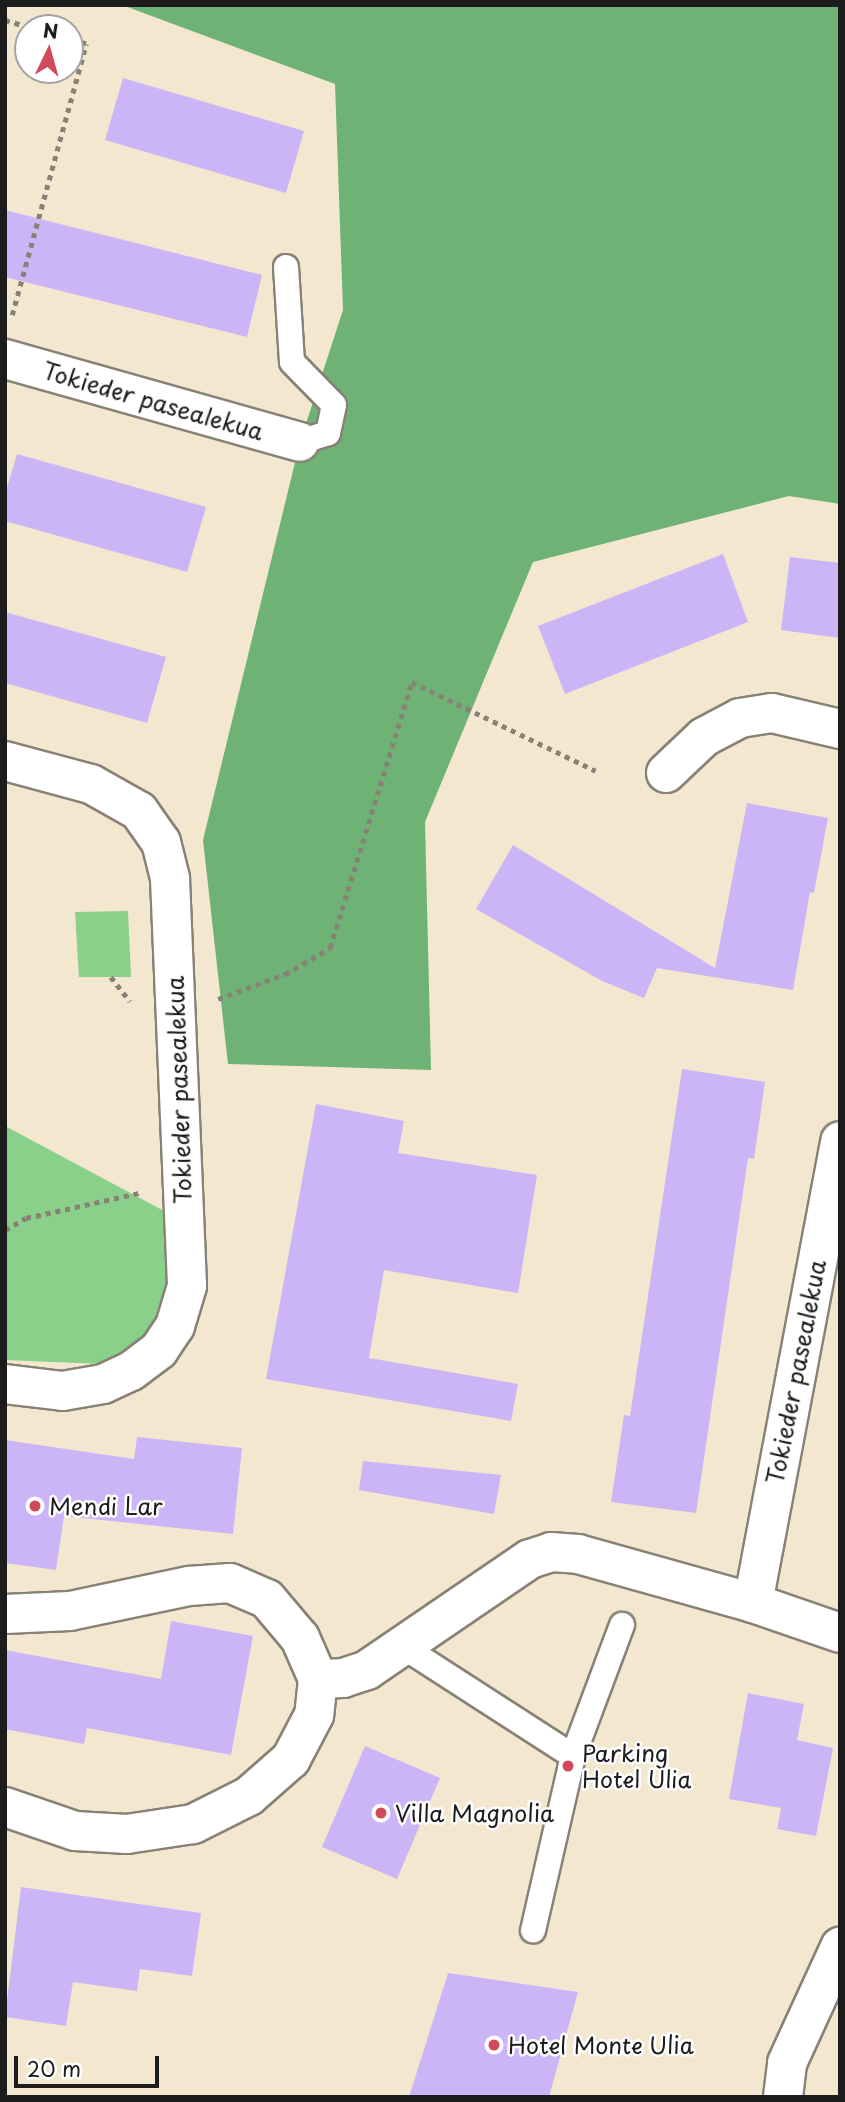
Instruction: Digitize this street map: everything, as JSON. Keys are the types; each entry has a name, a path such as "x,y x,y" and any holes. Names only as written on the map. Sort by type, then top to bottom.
{"street":[{"name":"Tokieder pasealekua","path":"5,359 300,442"},
{"path":"666,773 704,737 740,718 772,713 840,729"},
{"name":"Tokieder pasealekua","path":"5,761 91,784 139,811 161,842 170,879 187,1286 175,1326 159,1350 131,1371 103,1384 63,1391 5,1384"},
{"name":"Tokieder pasealekua","path":"753,1604 840,1141"},
{"path":"318,1679 343,1678 367,1670 530,1559 551,1552 578,1554 753,1604 840,1633"},
{"path":"5,1614 70,1611 189,1586 229,1584 267,1599 300,1638 318,1679 314,1715 291,1759 249,1796 192,1824 127,1834 75,1831 5,1807"},
{"path":"783,2097 787,2063 840,1947"}],"lane":[{"path":"286,267 292,362 334,405 328,433 300,442"},
{"path":"533,1930 573,1756 622,1625"},
{"path":"402,1646 573,1756"}],"path":[{"path":"10,320 75,84"},
{"path":"208,1003 285,974 330,948 412,682 596,771"},
{"path":"5,1230 26,1218 148,1191"}],"green space":[{"path":"122,5 840,5 840,504 789,496 533,562 425,822 431,1070 228,1064 203,840 300,442 343,310 335,84"},
{"path":"128,911 131,977 79,977 75,912"},
{"path":"5,1126 166,1212 172,1288 149,1340 102,1364 5,1360"}],"building":[{"path":"123,78 304,131 286,193 105,140"},
{"path":"5,210 262,275 247,337 5,277"},
{"path":"17,454 206,507 187,572 5,521 5,494"},
{"path":"723,554 748,622 565,694 538,626"},
{"path":"790,557 840,563 840,638 781,630"},
{"path":"5,612 166,657 147,723 5,683"},
{"path":"747,803 828,818 814,893 810,892 793,990 657,968 644,998 602,981 476,909 513,845 715,968"},
{"path":"682,1069 765,1082 754,1159 748,1158 696,1513 611,1502 624,1415 630,1416"},
{"path":"316,1104 404,1121 398,1153 537,1175 518,1293 384,1270 369,1358 518,1384 511,1421 266,1379"},
{"path":"137,1437 242,1448 233,1534 64,1516 56,1570 5,1563 5,1440 134,1459"},
{"path":"363,1461 501,1475 494,1514 359,1490"},
{"path":"171,1621 253,1636 231,1755 87,1728 84,1744 5,1729 5,1650 161,1679"},
{"path":"748,1693 804,1704 797,1740 833,1748 816,1836 777,1829 781,1808 729,1799"},
{"name":"Villa Magnolia","path":"365,1746 440,1778 397,1879 322,1847"},
{"path":"21,1887 201,1913 192,1976 140,1969 137,1991 73,1982 66,2026 5,2017"},
{"name":"Hotel Monte Ulia","path":"448,1973 578,1992 549,2097 409,2097"}],"place":[{"name":"Mendi Lar","path":"35,1506"},
{"name":"Parking Hotel Ulia","path":"568,1766"},
{"name":"Villa Magnolia","path":"381,1813"},
{"name":"Hotel Monte Ulia","path":"494,2045"}]}
